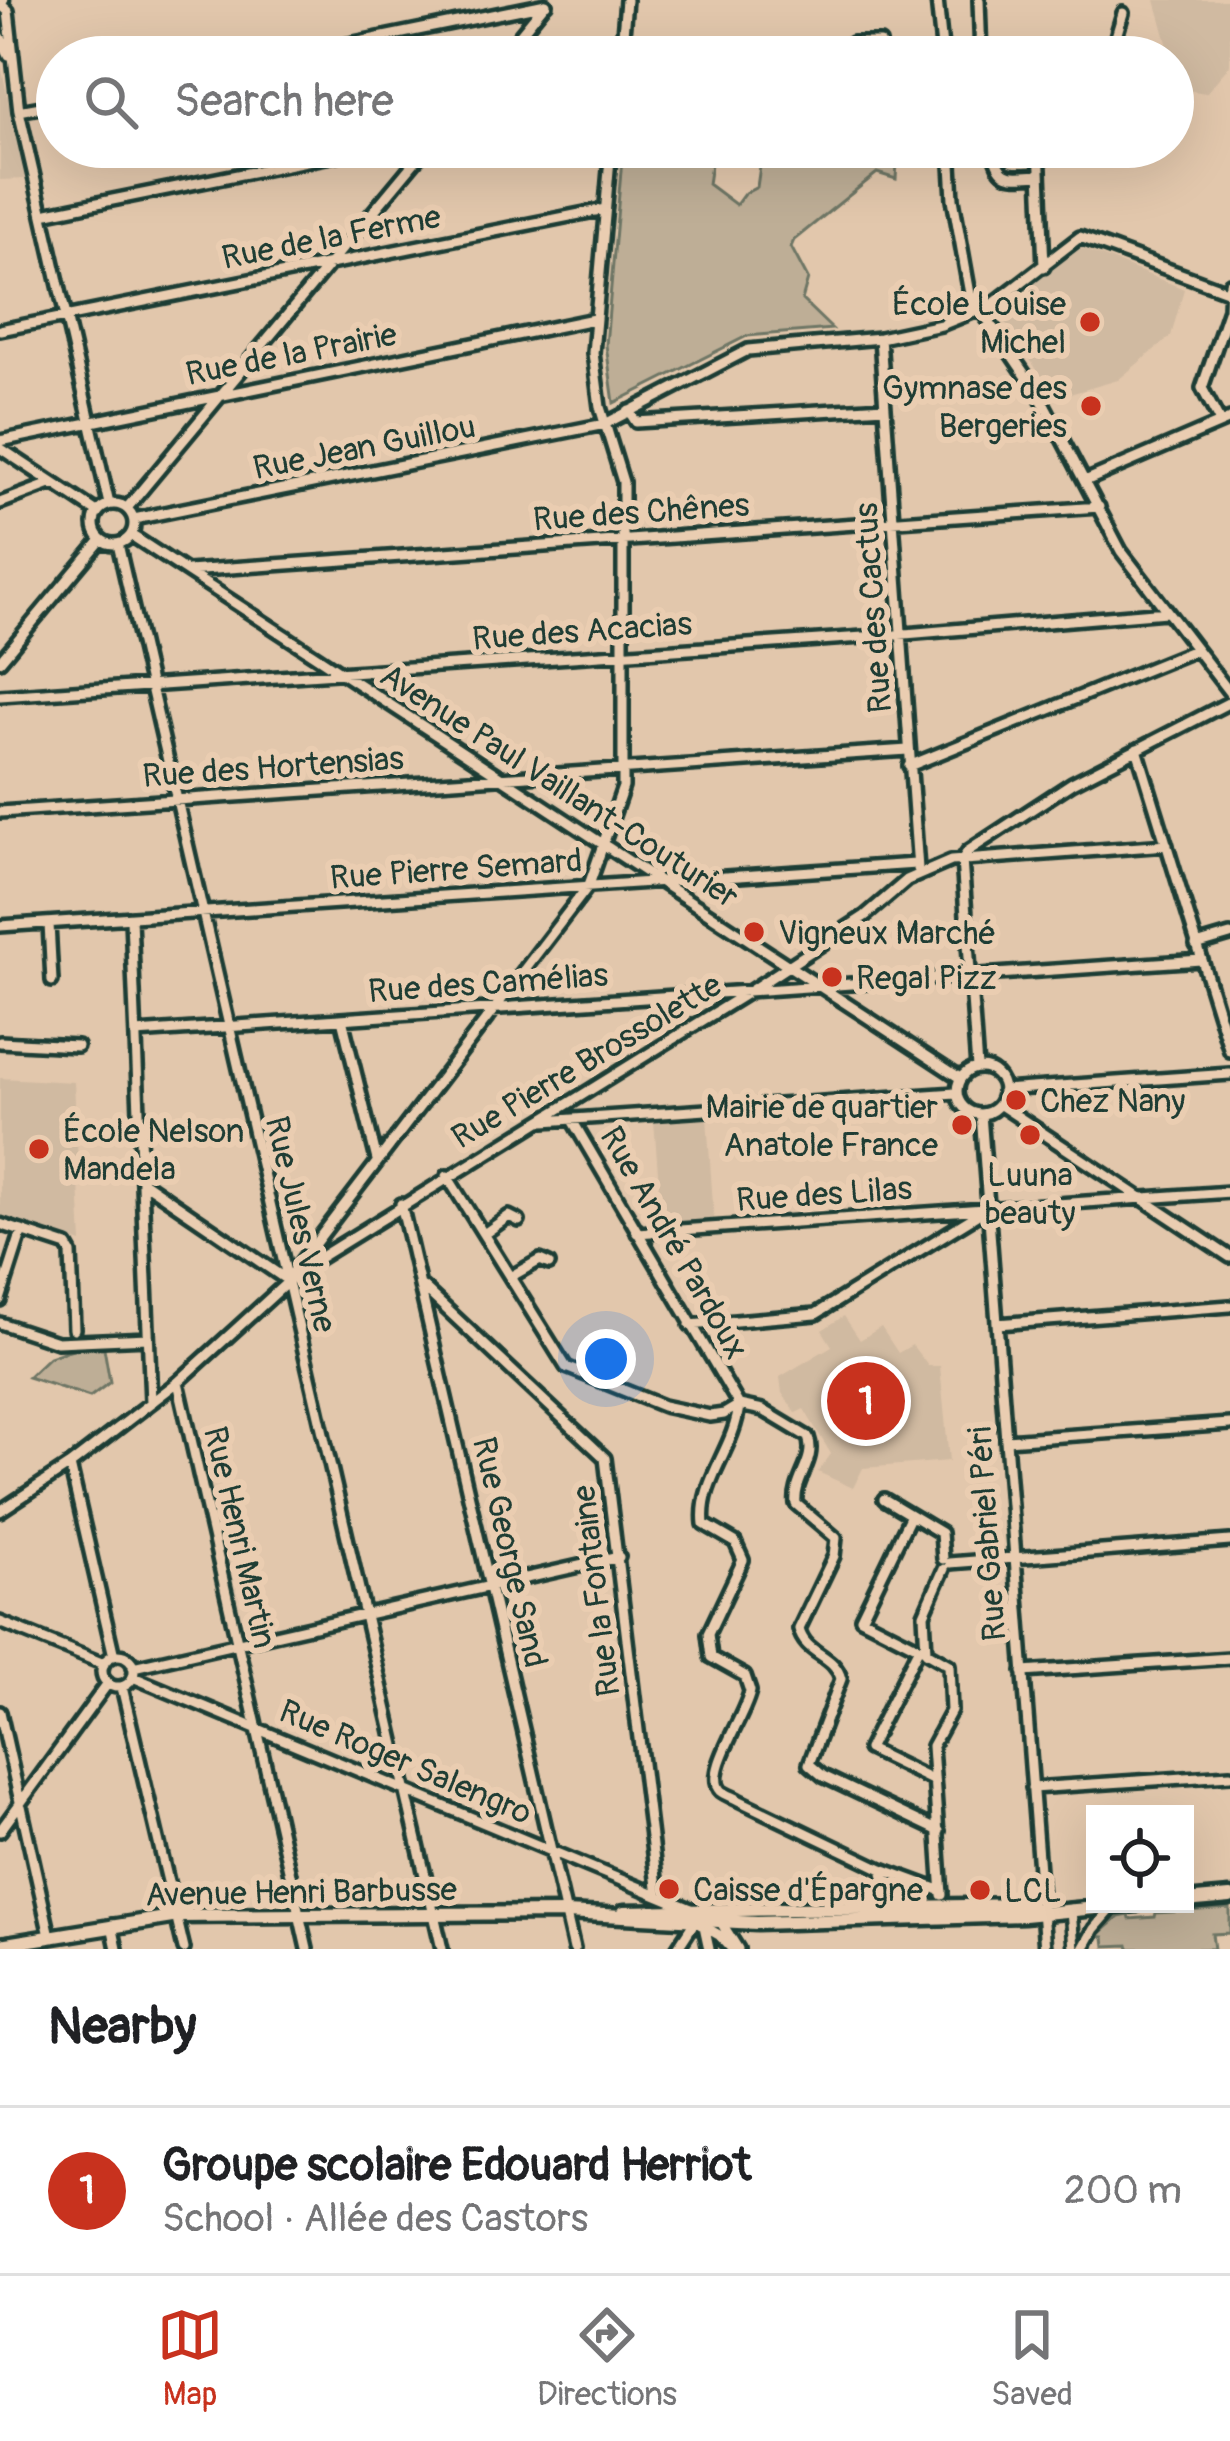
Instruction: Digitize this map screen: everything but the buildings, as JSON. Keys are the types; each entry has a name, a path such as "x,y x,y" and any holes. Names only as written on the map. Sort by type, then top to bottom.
{"main road":[{"path":"1194,1900 1230,1898"},
{"name":"Avenue Henri Barbusse","path":"0,1945 178,1916 566,1913 696,1919 709,1910 1024,1905 1041,1910"},
{"name":"Avenue Henri Barbusse","path":"605,1914 671,1909 722,1929 758,1923 1024,1915 1086,1908"}],"street":[{"path":"19,0 3,4 19,111 109,504"},
{"path":"623,36 626,0"},
{"path":"938,0 941,36"},
{"path":"979,0 980,36"},
{"path":"385,36 547,2"},
{"path":"519,36 547,2"},
{"path":"1116,36 1123,13"},
{"path":"0,36 11,59"},
{"path":"19,111 36,108"},
{"path":"43,214 272,168"},
{"path":"127,508 410,168"},
{"path":"143,1182 287,1280 590,885 623,787 624,769 623,482 594,367 609,168"},
{"path":"952,168 970,294 1039,395 1120,551 1230,697"},
{"path":"997,168 1004,175 1040,175"},
{"path":"1040,168 1044,267"},
{"name":"Rue de la Ferme","path":"0,331 605,209"},
{"name":"Rue Jean Guillou","path":"134,520 605,424 748,350 880,338 941,325 993,304 1081,237 1228,287"},
{"path":"1085,481 1225,420 1202,388 1229,309 1228,287"},
{"name":"Rue de la Prairie","path":"0,445 91,420 594,320"},
{"name":"Rue des Cactus","path":"880,338 918,869"},
{"path":"629,412 636,422 885,407"},
{"path":"0,445 97,512"},
{"path":"0,503 53,483"},
{"path":"109,504 127,508 134,520 131,535 118,544 101,540 94,530 97,512 109,504"},
{"name":"Rue des Chênes","path":"188,571 1099,507"},
{"name":"Avenue Paul Vaillant-Couturier","path":"131,535 960,1078"},
{"path":"0,661 101,540"},
{"name":"Rue Jules Verne","path":"118,544 442,1949"},
{"name":"Rue des Acacias","path":"0,696 624,655 1166,612"},
{"path":"909,766 1195,650"},
{"name":"Rue Pierre Brossolette","path":"0,1511 70,1465 178,1382 287,1280 331,1250 750,992 865,916 918,869 962,860 968,851 1072,783 1230,697"},
{"path":"1137,749 1230,1052"},
{"name":"Rue des Hortensias","path":"0,812 908,750"},
{"path":"977,1068 962,860 1167,844"},
{"name":"Rue Pierre Semard","path":"0,926 590,885 918,869"},
{"path":"131,919 151,1402"},
{"path":"49,924 52,981"},
{"path":"1196,944 1230,935"},
{"name":"Rue des Camélias","path":"136,1034 1201,960"},
{"path":"697,994 721,996 726,1006"},
{"path":"342,1019 377,1160"},
{"path":"0,1042 77,1046"},
{"path":"977,1068 992,1071 1003,1090 999,1104 981,1114 968,1111 956,1093 960,1078 977,1068"},
{"path":"1003,1090 1230,1075"},
{"path":"538,1122 956,1093"},
{"path":"999,1104 1230,1256"},
{"name":"Rue André Pardoux","path":"564,1106 739,1405"},
{"name":"Rue Gabriel Péri","path":"981,1114 1045,1949"},
{"path":"447,1176 566,1367 663,1406 710,1416 739,1405 763,1410 808,1437 810,1457 794,1492 796,1504 836,1538 834,1556 799,1629 807,1646 832,1662 841,1679 809,1764 823,1776 939,1831"},
{"name":"Rue des Lilas","path":"637,1233 1230,1192"},
{"name":"Rue George Sand","path":"401,1204 574,1949"},
{"path":"690,1324 817,1314 988,1208"},
{"path":"965,1210 965,1224"},
{"path":"484,1234 509,1216 519,1221"},
{"path":"0,1224 67,1246 74,1329"},
{"path":"0,1300 22,1232"},
{"path":"320,1237 322,1247 331,1250"},
{"path":"511,1277 540,1259 549,1264"},
{"name":"Rue la Fontaine","path":"423,1287 600,1450 607,1468 658,1894"},
{"path":"997,1324 1230,1306"},
{"path":"0,1323 57,1342 148,1338"},
{"name":"Rue Henri Martin","path":"178,1382 307,1949"},
{"path":"739,1405 737,1425 702,1502 704,1524 735,1542 743,1560 708,1634 711,1657 745,1676 750,1691 718,1765 717,1784 738,1800 882,1869 943,1891"},
{"path":"1006,1440 1230,1424"},
{"path":"70,1465 114,1656"},
{"path":"884,1498 941,1533 946,1564 924,1613 922,1650 868,1749 934,1781"},
{"path":"910,1517 861,1618 949,1665 951,1712 932,1746 942,1906"},
{"path":"946,1564 1230,1541"},
{"path":"184,1949 122,1687 133,1672 619,1557"},
{"path":"0,1622 104,1664"},
{"path":"114,1656 128,1659 133,1672"},
{"path":"114,1656 104,1664 103,1674 108,1683 122,1687"},
{"path":"1023,1672 1230,1658"},
{"name":"Rue Roger Salengro","path":"133,1672 658,1894 696,1919"},
{"path":"0,1831 108,1683"},
{"path":"0,1712 50,1936"},
{"path":"1032,1787 1230,1774"},
{"path":"879,1907 886,1883 882,1869"},
{"path":"650,1909 658,1894"},
{"name":"Rue Roger Salengro","path":"658,1894 671,1909"},
{"path":"1071,1909 1079,1949"},
{"path":"709,1910 736,1948 758,1923"},
{"path":"722,1929 772,1910"},
{"path":"1079,1949 1108,1913"},
{"path":"677,1949 696,1919"},
{"path":"696,1919 709,1949"},
{"path":"112,1925 117,1949"}],"shaded area":[{"path":"1155,0 1230,0 1230,65 1206,93 1194,91 1194,36 1165,36"},
{"path":"0,61 25,179 0,180"},
{"path":"621,168 710,168 708,184 736,205 757,187 760,168 897,168 896,179 877,173 791,247 808,279 802,300 832,329 747,336 614,403 606,345"},
{"name":"École Louise Michel","path":"1079,247 1184,289 1171,336 1118,380 1056,398 996,309"},
{"name":"École Nelson Mandela","path":"0,1078 74,1082 82,1243 0,1216"},
{"path":"707,1117 714,1220 662,1224 654,1121"},
{"path":"844,1316 860,1340 881,1327 898,1353 912,1345 928,1366 940,1366 949,1461 863,1468 853,1488 818,1472 831,1454 804,1409 796,1413 782,1393 780,1377 832,1346 822,1330"},
{"path":"78,1347 104,1348 110,1382 90,1397 28,1377 49,1357"},
{"path":"1230,1908 1230,1933 1212,1934 1214,1949 1129,1949 1128,1945 1105,1946 1104,1937 1097,1936 1119,1917"}],"place":[{"name":"École Louise Michel","path":"1090,322"},
{"name":"Gymnase des Bergeries","path":"1091,406"},
{"name":"Vigneux Marché","path":"754,932"},
{"name":"Regal Pizz","path":"832,977"},
{"name":"Chez Nany","path":"1016,1100"},
{"name":"Mairie de quartier Anatole France","path":"962,1125"},
{"name":"Luuna beauty","path":"1030,1135"},
{"name":"École Nelson Mandela","path":"39,1149"},
{"name":"Groupe scolaire Edouard Herriot","path":"866,1401"},
{"name":"Caisse d'Épargne","path":"669,1889"},
{"name":"LCL","path":"980,1890"}]}
